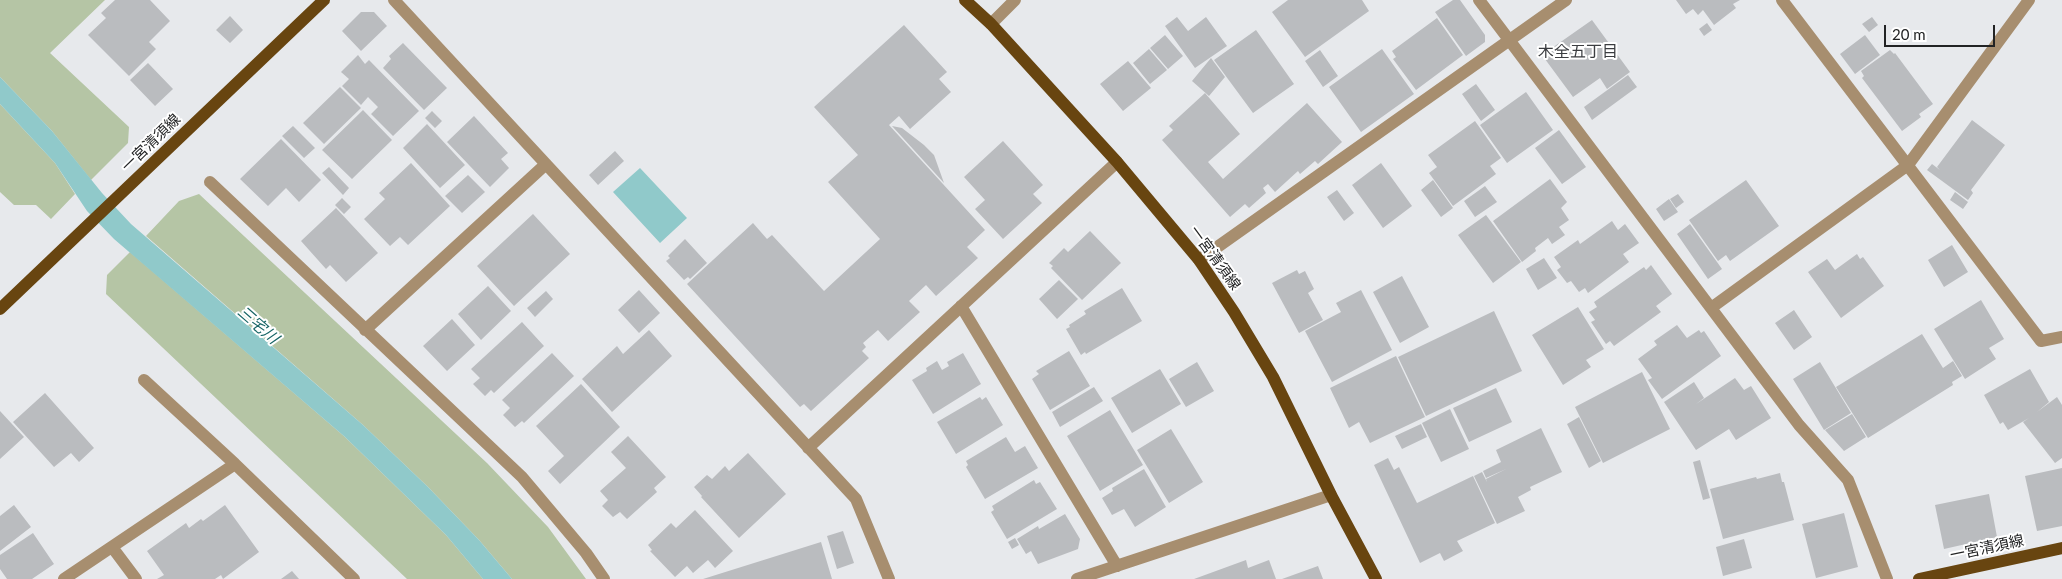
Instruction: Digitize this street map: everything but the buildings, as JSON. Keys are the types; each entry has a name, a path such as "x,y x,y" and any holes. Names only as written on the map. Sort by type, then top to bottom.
{"main road":[{"name":"一宮清須線","path":"0,309 324,0"},
{"name":"一宮清須線","path":"966,0 991,24 1116,162 1199,260 1234,312 1273,377 1331,495 1376,579"},
{"name":"一宮清須線","path":"1920,579 1956,575 2062,548"}],"street":[{"path":"394,0 856,499 889,579"},
{"path":"991,24 1015,0"},
{"path":"1479,0 1799,425 1848,480 1887,579"},
{"path":"1199,260 1566,0"},
{"path":"1782,0 2041,341 2062,336"},
{"path":"1711,308 1908,164 2029,0"},
{"path":"808,448 1116,162"},
{"path":"365,330 546,164"},
{"path":"210,182 522,477 586,553 604,579"},
{"path":"961,306 1117,566"},
{"path":"144,380 235,464 354,579"},
{"path":"64,579 235,464"},
{"path":"1076,579 1331,495"},
{"path":"112,547 136,579"}],"green space":[{"path":"0,0 105,0 50,53 129,127 128,143 91,180 52,131 0,77"},
{"path":"0,104 55,163 75,194 51,219 36,205 14,205 0,192"},
{"path":"199,194 487,463 548,527 586,579 512,579 479,540 428,487 363,425 146,236 179,201"},
{"path":"130,252 345,437 446,535 483,579 407,579 106,294 107,275"}],"water":[{"path":"0,77 52,131 102,193 131,224 363,425 428,487 479,540 512,579 483,579 446,535 345,437 114,239 87,211 55,163 0,104"},
{"path":"640,168 687,218 660,243 613,192"}],"district":[{"name":"木全五丁目","path":"1578,52"}],"water label":[{"name":"三宅川","path":"258,325"}]}
